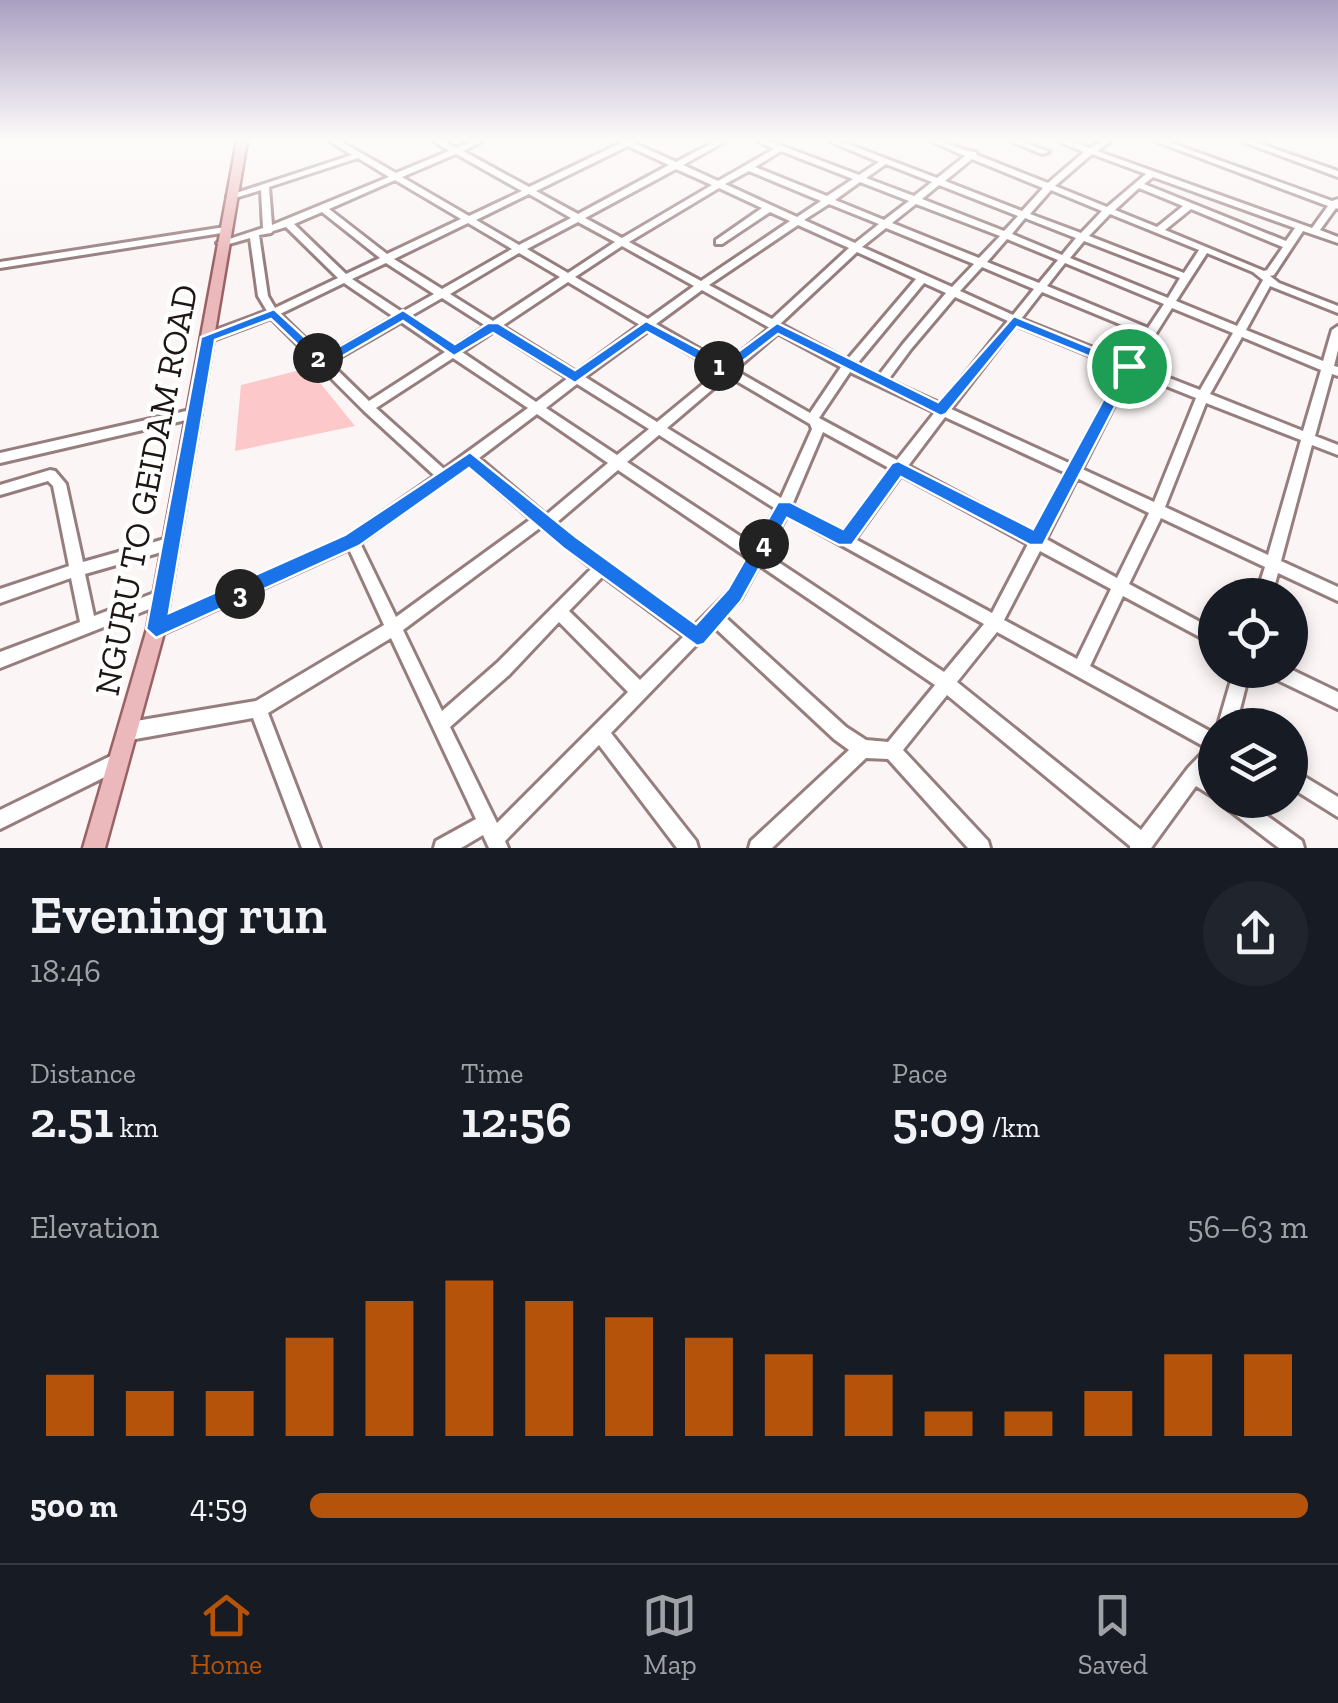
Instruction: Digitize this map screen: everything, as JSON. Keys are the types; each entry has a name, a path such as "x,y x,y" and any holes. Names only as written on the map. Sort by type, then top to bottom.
{"main road":[{"name":"NGURU TO GEIDAM ROAD","path":"94,848 156,629 235,181"}],"street":[{"path":"232,196 284,181"},
{"path":"0,266 144,240 254,235 387,181"},
{"path":"398,181 567,276 646,326 1198,628"},
{"path":"512,181 848,366 1338,594"},
{"path":"208,337 274,313 549,181"},
{"path":"322,363 519,248 646,181"},
{"path":"707,181 1014,320 1338,450"},
{"path":"368,408 567,276 728,181"},
{"path":"782,181 1148,332"},
{"path":"156,629 352,541 701,286 858,181"},
{"path":"860,181 1006,235 1333,370"},
{"path":"130,730 258,708 395,627 543,521 618,461 775,326 856,247 938,181"},
{"path":"940,181 1186,277"},
{"path":"1039,181 1338,310"},
{"path":"880,382 962,280 1055,181"},
{"path":"846,540 941,410 1080,237 1107,208 1142,181"},
{"path":"1169,181 1338,240"},
{"path":"1271,181 1336,204 1314,232"},
{"path":"1137,184 1289,246"},
{"path":"265,187 268,230"},
{"path":"1159,230 1189,206"},
{"path":"323,208 388,260 784,507 1198,734"},
{"path":"718,242 769,208"},
{"path":"288,223 345,279 403,314 946,682 1141,846 1198,770"},
{"path":"1080,670 1156,511 1203,396 1264,277 1300,228"},
{"path":"254,235 264,296 274,313 368,408 444,477"},
{"path":"892,751 995,622 1148,332 1204,250"},
{"path":"812,418 848,366 921,280"},
{"path":"1270,578 1308,437 1333,370 1338,330"},
{"path":"0,458 196,414"},
{"path":"444,848 494,837 697,637 734,595 784,507 818,429 812,418"},
{"path":"470,458 543,521 697,637"},
{"path":"0,490 50,475 59,484 88,622"},
{"path":"352,541 494,837"},
{"path":"0,596 172,543"},
{"path":"440,724 503,670 602,567"},
{"path":"0,660 88,622 162,597"},
{"path":"559,611 640,692"},
{"path":"714,618 840,734 863,749 892,751 981,848"},
{"path":"1308,686 1338,701"},
{"path":"258,708 311,848"},
{"path":"600,731 689,848"},
{"path":"765,846 863,749"},
{"path":"0,820 121,760"},
{"path":"1194,774 1198,777"},
{"path":"1308,789 1338,808"},
{"path":"1254,818 1294,848"}],"shaded area":[{"path":"308,368 355,426 235,451 241,385"}],"route":[{"path":"274,313 322,363 403,314 454,351 493,326 575,378 646,326 725,369 777,328 941,410 1014,320 1129,366 1037,540 898,467 846,540 784,507 734,595 697,637 569,542 470,458 352,541 156,629 208,337 274,313"}]}
